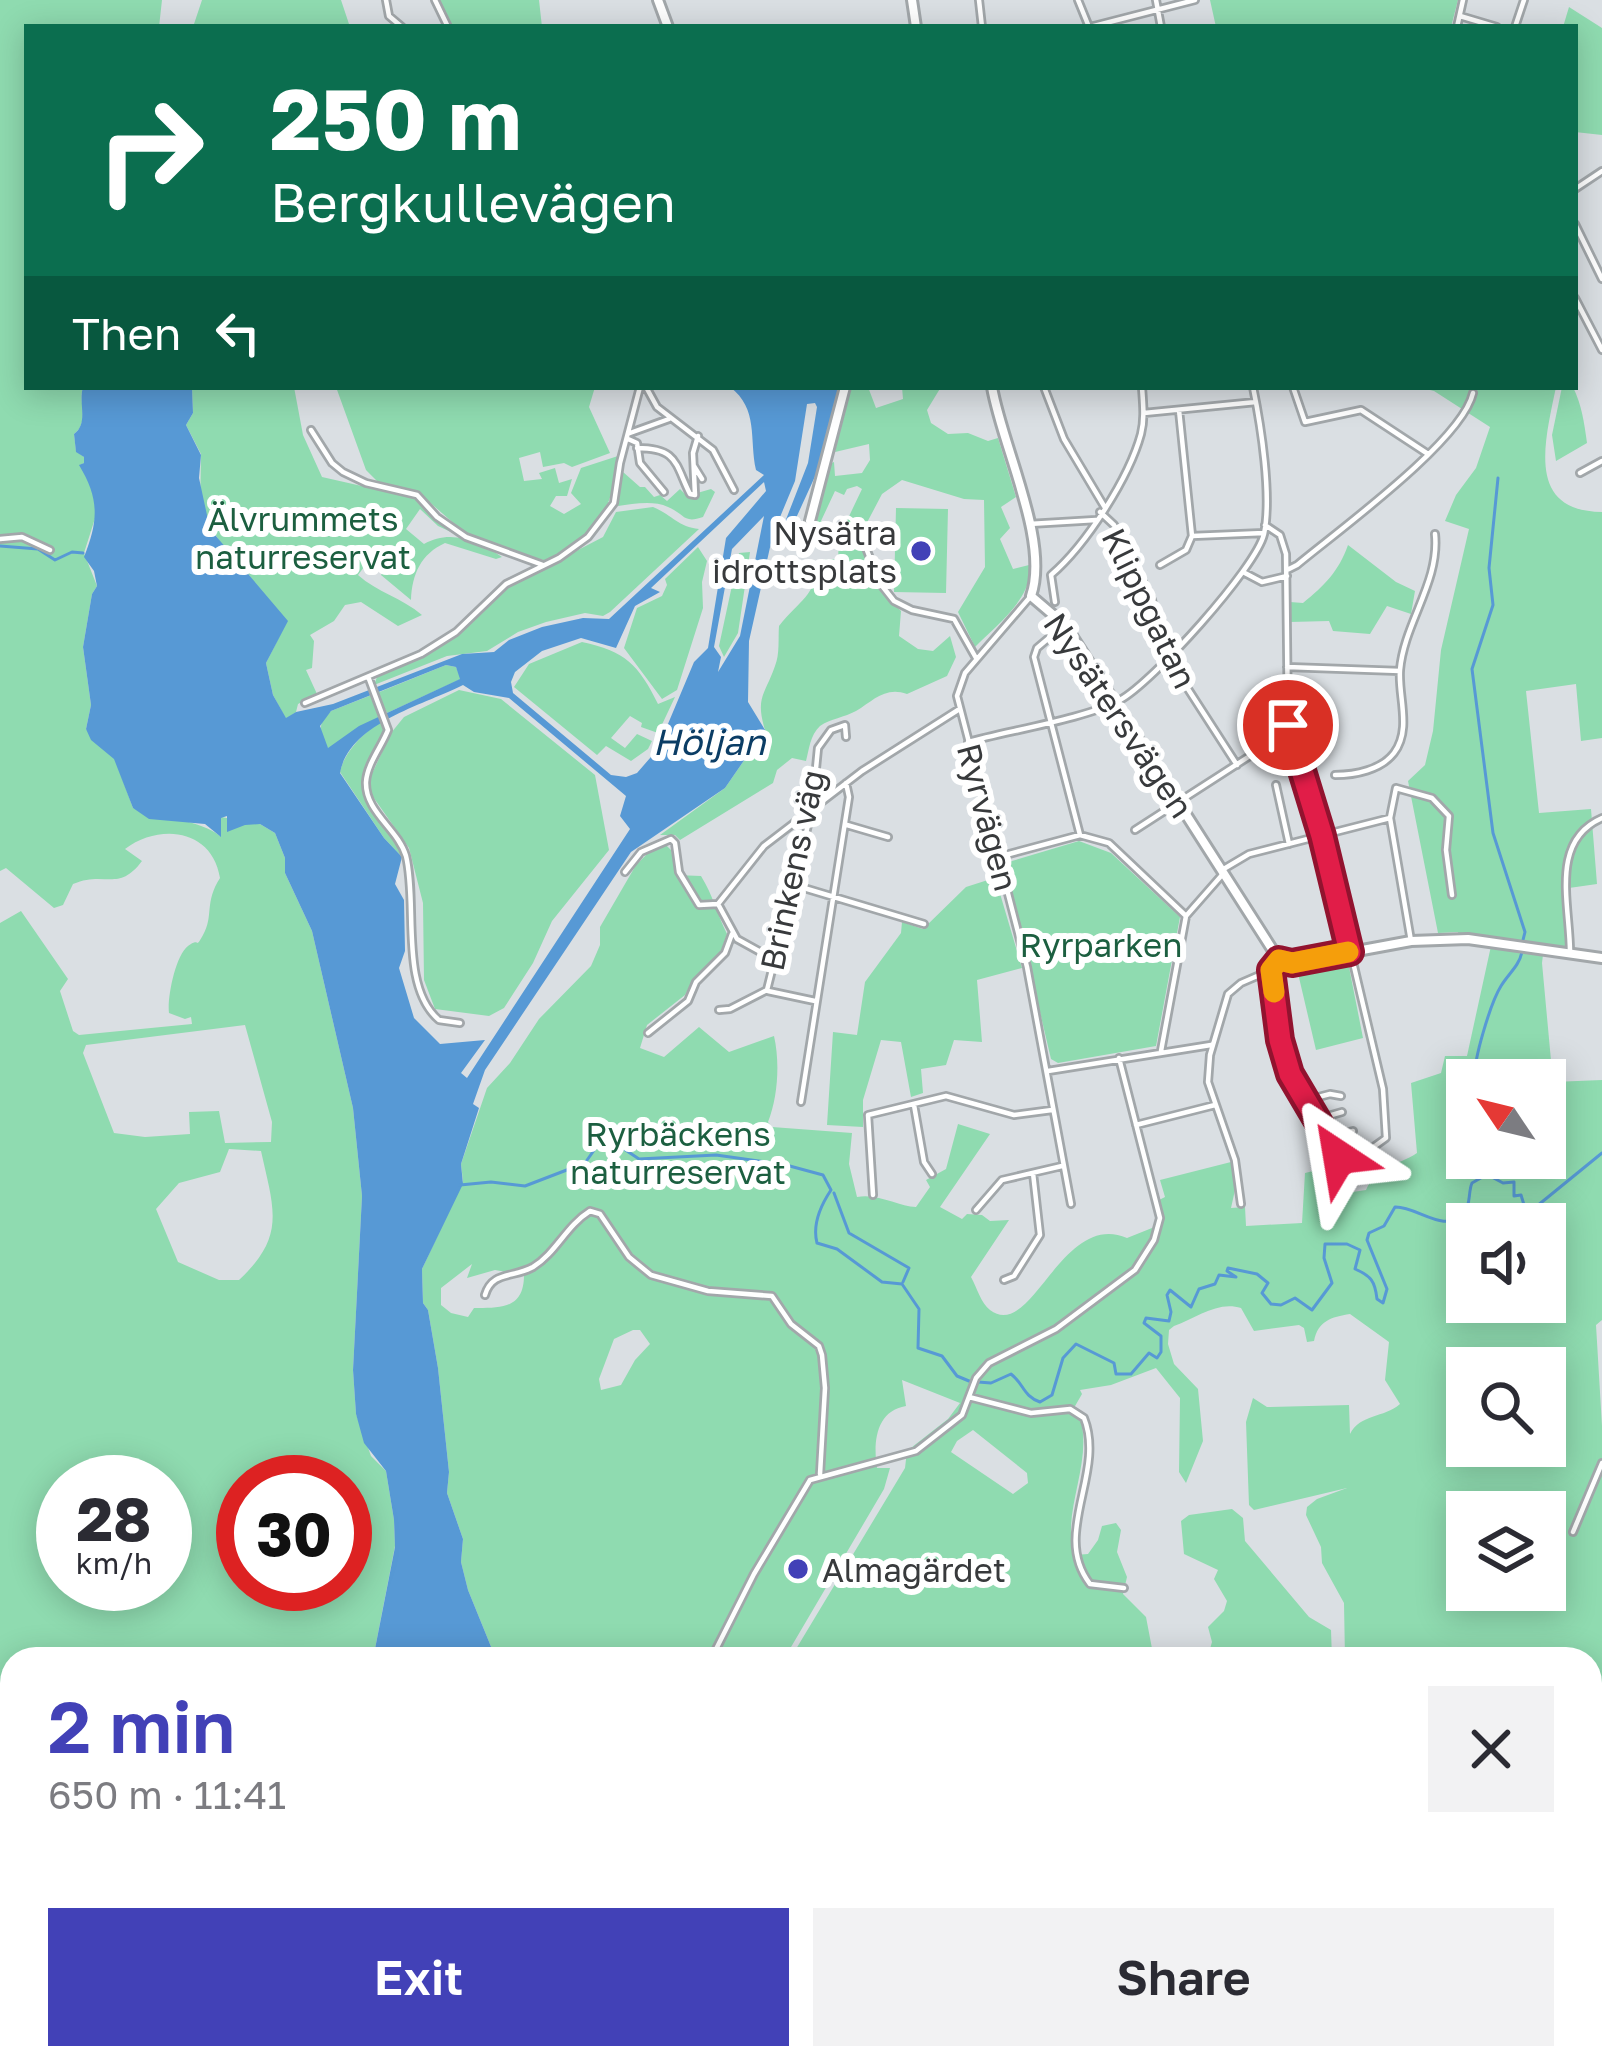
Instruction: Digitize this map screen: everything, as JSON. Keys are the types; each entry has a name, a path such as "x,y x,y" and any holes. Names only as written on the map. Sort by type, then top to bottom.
{"street":[{"path":"435,0 445,24"},
{"path":"1156,0 1161,24"},
{"path":"1100,24 1195,0"},
{"path":"1457,24 1463,0"},
{"path":"1460,16 1486,24"},
{"path":"435,24 441,20"},
{"path":"1578,236 1602,278"},
{"path":"1578,304 1602,350"},
{"path":"304,703 438,644 506,584 580,544 611,509 642,390"},
{"path":"645,390 657,407 716,454 734,490"},
{"path":"844,390 810,520 812,531 865,542 885,593 902,607 954,619 976,658"},
{"name":"Nysätersvägen","path":"993,390 1038,568 1031,596 1065,625 1279,960"},
{"name":"Klippgatan","path":"1045,390 1064,440 1152,600 1168,658 1237,764"},
{"path":"1055,602 1049,578 1079,545 1132,457 1144,413 1142,390"},
{"path":"968,742 1114,703 1168,658 1243,572 1264,529 1253,390"},
{"path":"1294,390 1305,422 1361,410 1428,454"},
{"path":"1243,572 1262,582 1298,565 1428,454 1470,408 1473,393"},
{"path":"1144,413 1256,403"},
{"path":"1160,565 1186,550 1192,536 1179,410"},
{"path":"629,436 673,418"},
{"path":"311,430 332,463 354,477 417,496 466,537 544,566"},
{"path":"629,436 637,443 640,464 664,492"},
{"path":"623,454 665,452 680,465 692,495 697,490 692,453 698,436"},
{"path":"1580,473 1602,461"},
{"path":"694,466 702,478"},
{"path":"1029,524 1096,520"},
{"path":"1192,536 1264,529 1280,535 1287,573 1290,730 1322,836 1383,1089 1386,1138 1352,1160 1339,1157 1303,1101 1283,1054 1271,970"},
{"path":"1335,775 1378,766 1396,751 1403,728 1400,671 1427,586 1435,534"},
{"path":"0,539 22,537 50,550"},
{"name":"Ryrvägen","path":"1031,596 959,684 960,709 1028,968 1071,1204"},
{"path":"1065,625 1034,652 1080,836"},
{"path":"1287,667 1400,671"},
{"path":"368,678 387,722 387,734 367,777 368,794 406,858 414,964 428,1008 439,1021 460,1023"},
{"path":"625,872 641,852 671,839 679,872 699,905 718,904 758,853 812,809 960,709"},
{"name":"Brinkens väg","path":"719,1010 766,991 812,809 822,738 845,725 846,737"},
{"path":"1135,830 1290,730"},
{"path":"801,1102 849,797 846,783"},
{"path":"1276,785 1289,844"},
{"path":"1411,941 1390,818 1396,788 1432,798 1450,821 1446,850 1452,895"},
{"path":"1161,1051 1186,916 1223,872 1249,854 1390,818"},
{"path":"1570,954 1566,856 1579,835 1602,818"},
{"path":"844,824 888,837"},
{"path":"998,856 1080,836 1116,848 1186,916"},
{"path":"794,885 924,924"},
{"path":"718,904 732,934 775,960"},
{"path":"648,1033 688,1001 696,982 725,953 732,934"},
{"path":"1240,1204 1235,1160 1208,1082 1211,1046 1228,994 1241,983 1271,970 1279,960 1292,963 1411,941 1483,939 1602,958"},
{"path":"766,991 815,1000"},
{"path":"1048,1071 1211,1046"},
{"path":"717,1647 796,1498 820,1474 908,1456 951,1427 989,1363 1056,1329 1135,1270 1150,1249 1158,1228 1155,1197 1119,1058"},
{"path":"873,1195 868,1115 946,1096 1014,1115 1052,1110"},
{"path":"1303,1101 1341,1096"},
{"path":"914,1102 924,1162 932,1174"},
{"path":"1136,1125 1215,1105"},
{"path":"1314,1120 1342,1112"},
{"path":"1325,1138 1353,1131"},
{"path":"976,1210 1002,1180 1064,1166"},
{"path":"1004,1280 1014,1276 1040,1235 1033,1173"},
{"path":"484,1295 497,1277 518,1274 541,1262 572,1224 595,1211 638,1269 708,1291 767,1293 777,1300 791,1324 819,1346 825,1388 820,1474"},
{"path":"969,1397 1031,1413 1070,1409 1084,1418 1090,1457 1075,1537 1084,1577 1097,1588 1124,1588"},
{"path":"1573,1532 1602,1463"}],"green space":[{"path":"0,0 162,0 159,24 24,24 24,390 83,390 83,418 74,434 76,451 84,457 80,465 90,476 98,509 84,553 97,586 83,647 91,705 86,729 115,759 133,808 220,836 221,817 260,824 275,833 285,858 285,873 312,931 353,1108 362,1196 353,1370 356,1414 371,1455 216,1455 216,1611 372,1611 372,1457 386,1471 395,1546 375,1647 0,1647 0,923 21,911 68,979 60,991 73,1031 79,1035 192,1024 191,1017 169,1013 171,988 183,951 199,942 206,928 220,878 207,849 196,840 183,835 153,836 125,849 142,861 133,871 118,879 73,884 63,905 54,908 6,868 0,871","holes":["245,1025 272,1122 271,1142 225,1143 219,1111 189,1112 190,1134 114,1133 83,1053 86,1045","229,1149 261,1151 272,1221 264,1250 254,1264 239,1280 219,1280 178,1262 156,1209 179,1183 220,1172"]},
{"path":"202,0 341,0 349,24 194,24"},
{"path":"439,0 539,0 542,24 451,24"},
{"path":"1210,0 1458,0 1452,24 1215,24"},
{"path":"1569,7 1602,28 1602,135 1578,132 1578,24 1564,24"},
{"name":"Älvrummets naturreservat","path":"192,390 295,390 303,435 322,477 419,499 453,533 420,509 406,529 424,544 444,537 464,539 502,557 445,543 419,566 411,600 379,568 373,573 364,567 358,575 422,615 398,626 361,602 345,605 334,621 310,635 314,641 312,668 306,670 317,694 298,704 286,719 273,695 266,663 287,621 270,607 200,512 201,454 186,425 193,413"},
{"path":"337,390 594,390 589,407 610,453 572,467 564,463 543,467 540,452 519,458 524,481 542,479 539,473 555,468 559,483 572,479 567,496 556,496 550,506 564,514 581,504 571,493 581,468 618,456 612,492 600,520 579,542 547,561 481,543 419,493 381,485 366,470"},
{"path":"848,390 869,390 876,408 903,399 902,390 939,390 927,410 931,423 948,434 968,433 988,441 998,438 1016,497 1001,507 1010,528 1000,539 1013,569 1029,565 1029,577 1012,610 975,647 958,612 985,567 984,500 964,499 902,480 882,494 861,534 831,533 833,528 842,531 862,489 857,486 844,495 835,491 821,521 829,526 825,533 816,529 829,464 834,462 835,476 862,473 870,460 869,444 835,452"},
{"name":"Ryrbäckens naturreservat","path":"1430,390 1555,390 1545,450 1551,486 1561,500 1577,509 1602,512 1602,738 1581,741 1576,684 1526,691 1539,813 1591,809 1597,884 1569,888 1572,949 1544,946 1551,1059 1446,1059 1446,1179 1566,1179 1566,1081 1602,1080 1602,1320 1596,1325 1602,1426 1602,1647 1345,1647 1344,1603 1322,1563 1321,1547 1306,1515 1307,1507 1317,1499 1347,1488 1254,1510 1249,1505 1246,1422 1253,1398 1267,1407 1349,1405 1350,1434 1360,1423 1400,1404 1385,1380 1389,1342 1350,1314 1326,1321 1314,1341 1307,1342 1299,1325 1254,1331 1241,1308 1232,1306 1169,1330 1174,1364 1198,1389 1203,1441 1186,1483 1179,1472 1180,1398 1156,1368 1111,1385 1080,1390 1071,1413 1081,1421 1083,1438 1071,1524 1075,1555 1088,1554 1102,1526 1116,1523 1121,1530 1117,1552 1127,1577 1123,1594 1146,1617 1152,1647 797,1647 905,1468 907,1451 948,1419 960,1403 902,1380 906,1406 888,1414 877,1438 877,1468 890,1468 884,1489 791,1647 491,1647 468,1590 461,1562 463,1539 447,1493 438,1368 423,1303 422,1269 463,1181 461,1164 487,1088 539,1019 591,966 600,945 600,927 636,865 650,851 665,844 671,850 676,875 701,876 727,934 720,954 693,980 685,995 647,1025 640,1048 664,1057 699,1027 729,1052 774,1036 777,1079 768,1122 772,1127 852,1133 849,1164 857,1197 916,1207 930,1187 926,1180 946,1169 958,1124 990,1134 940,1207 962,1219 967,1214 990,1221 1009,1220 971,1277 990,1310 1005,1315 1020,1308 1084,1242 1104,1234 1127,1238 1162,1224 1159,1200 1165,1197 1160,1180 1231,1162 1235,1190 1231,1208 1245,1207 1246,1226 1302,1223 1305,1173 1317,1170 1346,1193 1366,1190 1382,1170 1417,1153 1411,1083 1441,1073 1445,1056 1467,1056 1491,946 1461,944 1458,932 1438,933 1408,781 1425,765 1441,650 1469,529 1445,521 1456,495 1476,468 1490,427","holes":["472,1264 467,1278 495,1270 524,1275 520,1294 509,1304 474,1308 468,1317 451,1313 441,1305 441,1288","640,1330 650,1344 621,1385 601,1390 599,1379 614,1339","973,1430 1027,1473 1028,1483 1013,1494 951,1452"]},
{"path":"1561,390 1574,390 1587,443 1556,461 1552,435"},
{"path":"623,472 654,497 660,495 667,501 680,489 687,496 715,492 703,517 696,519 656,504 618,506"},
{"path":"653,507 699,529 610,612 546,622 487,651 447,656 374,685 377,677 447,642 511,585 603,537 616,512"},
{"name":"Nysätra idrottsplats","path":"896,508 948,509 946,593 894,592"},
{"path":"839,540 861,543 880,585 901,611 899,636 918,649 933,651 950,636 956,657 947,676 907,694 886,693 820,726 806,761 792,758 777,770 773,783 680,840 675,835 660,835 725,788 765,730 761,703 777,661 779,626 810,590 819,560 838,559"},
{"path":"1348,545 1415,591 1411,614 1387,606 1370,634 1333,631 1329,621 1290,622 1290,602 1303,603 1318,590"},
{"path":"698,547 707,561 703,608 677,690 662,699 624,648 637,608 662,596 665,579"},
{"path":"750,552 738,633 724,657 719,646 739,553"},
{"path":"582,642 629,662 658,704 675,697 658,733 641,727 630,716 611,738 625,748 637,734 652,741 631,761 606,746 597,755 514,687 529,664"},
{"path":"446,665 456,667 461,679 387,713 377,693"},
{"path":"459,690 501,699 595,775 609,850 552,921 533,963 504,1008 489,1016 435,1009 424,980 423,903 409,848 371,794 369,780 404,717"},
{"path":"374,694 384,715 328,749 320,734 322,719"},
{"path":"385,720 388,730 372,769 370,795 405,854 402,857 340,772 357,742"},
{"name":"Ryrparken","path":"1079,841 1111,853 1180,917 1156,1046 1058,1063 1051,1059 1005,863"},
{"path":"996,880 1022,968 977,980 982,1042 954,1040 946,1065 921,1069 923,1093 911,1097 901,1042 881,1040 863,1100 863,1127 827,1125 833,1032 857,1035 865,982 901,933 902,922 923,929 966,887"},
{"path":"1342,958 1348,962 1363,1038 1316,1050 1297,969"},
{"path":"1232,1509 1243,1518 1245,1541 1309,1617 1331,1630 1332,1647 1211,1647 1208,1627 1227,1601 1214,1579 1218,1570 1184,1554 1181,1521 1189,1515"}],"water":[{"name":"Höljan","path":"82,390 192,390 193,413 186,425 201,455 199,478 210,529 288,621 266,663 273,695 286,718 462,654 494,652 509,640 542,627 583,618 609,619 764,475 756,470 749,415 733,390 841,390 828,448 786,540 778,540 808,463 817,407 807,404 795,481 773,534 749,641 748,702 765,730 725,788 631,852 485,1070 461,1164 463,1184 422,1269 423,1303 438,1368 447,1493 463,1539 461,1562 468,1590 491,1647 375,1647 395,1547 394,1520 386,1471 364,1443 356,1414 353,1370 362,1196 353,1108 312,931 285,873 285,858 275,833 260,824 227,832 227,816 221,818 221,837 205,824 149,819 133,808 114,759 91,740 86,729 91,705 83,647 97,586 84,557 94,520 90,488 79,465 84,457 76,452 74,434 82,419","holes":["764,482 766,491 726,538 708,648 694,662 657,750 637,773 611,775 513,693 515,672 542,651 581,638 616,648 635,606 660,592 651,588","764,516 740,636 718,672 721,657 714,647 732,549","446,665 456,667 460,679 359,726 328,748 320,726 331,711","463,685 474,692 509,698 626,796 620,816 630,829 467,1078 461,1073 485,1040 440,1044 414,1018 399,968 405,951 404,900 395,884 402,857 340,773 346,756 373,728"]}],"waterway":[{"path":"1498,478 1489,568 1493,605 1472,669 1493,833 1525,932 1523,940"},
{"path":"0,546 38,549 55,560 72,552 83,553"},
{"path":"1477,1059 1492,1005 1522,952"},
{"path":"460,1185 525,1186 585,1163 609,1139 639,1159 716,1155 823,1175 831,1190 818,1215 817,1243 837,1249 882,1282 902,1284 919,1309 918,1348 942,1356 957,1376 969,1381"},
{"path":"1496,1179 1514,1182 1514,1196 1521,1195 1525,1208 1537,1206 1602,1153"},
{"path":"978,1382 991,1383 1011,1374 1040,1402 1052,1395 1063,1358 1076,1344 1114,1363 1116,1374 1131,1374 1149,1353 1157,1358 1161,1352 1161,1336 1144,1323 1146,1318 1169,1321 1170,1290 1191,1307 1199,1289 1215,1284 1219,1275 1236,1277 1228,1268 1257,1274 1268,1283 1262,1293 1271,1304 1295,1298 1312,1310 1332,1283 1325,1244 1347,1244 1360,1250 1355,1269 1371,1280 1383,1303 1387,1289 1367,1240 1369,1233 1384,1226 1395,1207 1440,1221 1456,1219 1466,1210 1472,1183 1479,1179"},
{"path":"834,1193 849,1233 909,1268 903,1282"}],"slow traffic":[{"path":"1274,992 1271,970 1279,960 1292,963 1348,952"}],"place":[{"name":"Nysätra idrottsplats","path":"921,551"},
{"name":"Almagärdet","path":"798,1569"}],"route":[{"path":"1288,725 1350,952 1292,963 1279,960 1271,970 1280,1040 1290,1074 1339,1157"}]}
